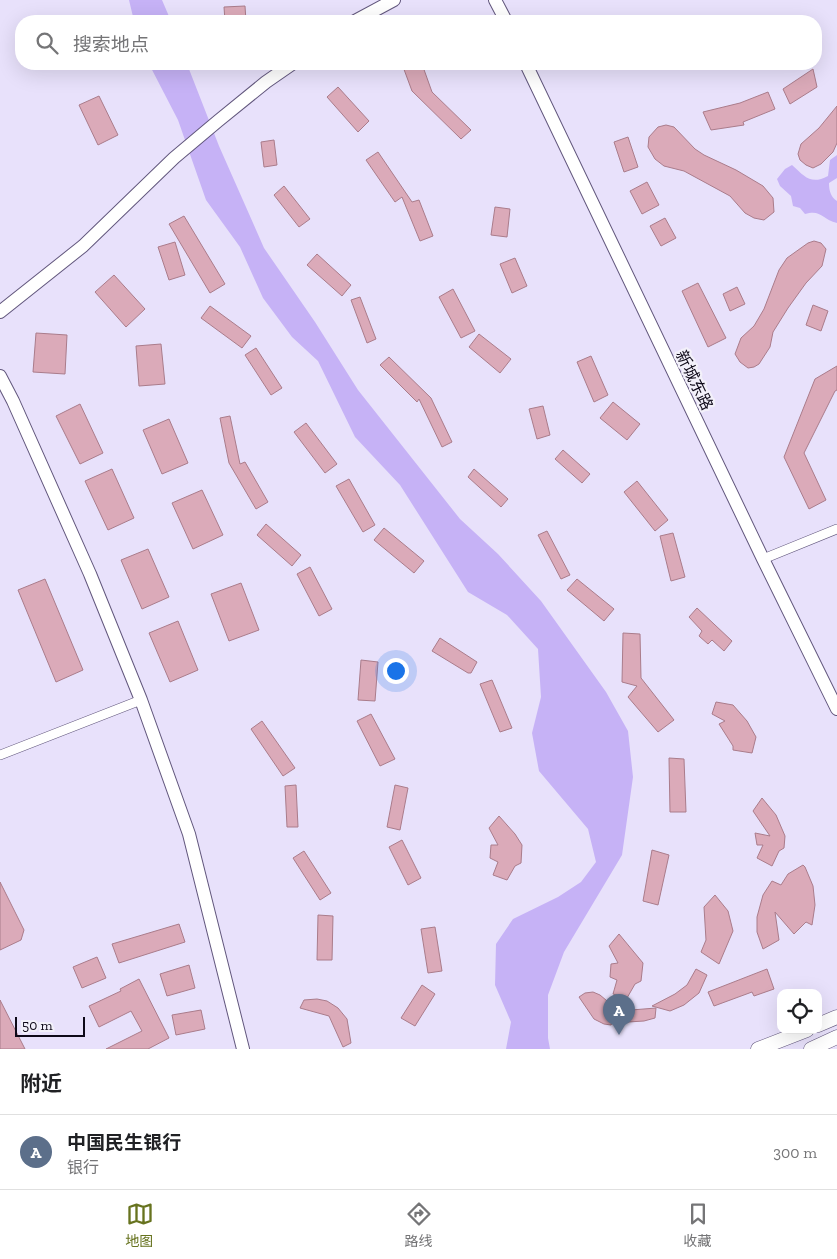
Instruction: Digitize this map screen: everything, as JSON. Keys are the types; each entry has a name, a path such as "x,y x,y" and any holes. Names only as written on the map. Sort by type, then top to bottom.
{"main road":[{"path":"822,1023 837,1017"},
{"path":"758,1049 797,1034"},
{"path":"811,1049 837,1038"}],"street":[{"path":"366,15 394,0"},
{"path":"496,0 503,15"},
{"path":"0,312 82,246 174,158 266,82 283,70"},
{"name":"新城东路","path":"529,70 763,559 837,709"},
{"path":"0,376 14,401 90,574 141,700 189,834 243,1049"},
{"path":"763,559 837,529"},
{"path":"0,755 141,700"}],"shaded area":[{"path":"129,0 162,0 168,15 133,15"},
{"path":"152,70 189,70 219,146 264,248 315,322 358,390 460,519 498,554 541,601 606,692 628,731 633,777 622,855 564,952 548,995 548,1038 550,1049 506,1049 511,1022 495,985 496,944 513,919 558,897 581,882 596,862 588,829 539,771 532,733 541,697 538,649 507,615 468,592 400,485 355,437 318,361 292,337 263,298 240,247 206,200 178,120"},
{"path":"837,155 837,178 829,183 829,189 833,198 837,201 837,223 815,213 805,214 800,208 793,206 791,196 780,186 777,179 785,169 792,165 808,178 813,180 822,179 828,176 830,160"}],"building":[{"path":"245,6 246,15 225,15 224,7"},
{"path":"404,70 424,70 432,92 471,130 461,139 412,91"},
{"path":"813,70 817,87 790,104 783,89"},
{"path":"338,87 369,121 358,132 327,97"},
{"path":"768,92 775,109 743,122 744,125 711,130 703,112 740,103"},
{"path":"99,96 118,135 98,145 79,105"},
{"path":"837,106 837,143 833,152 821,164 813,168 806,165 800,160 798,154 801,144 819,128"},
{"path":"666,125 674,127 695,149 704,155 736,170 763,186 773,198 774,212 764,220 754,218 745,213 730,196 684,171 664,166 655,159 648,147 649,137 658,127"},
{"path":"628,137 638,167 624,172 614,142"},
{"path":"274,140 277,165 264,167 261,142"},
{"path":"378,152 412,202 419,200 433,236 420,241 402,197 395,202 366,160"},
{"path":"647,182 659,205 642,214 630,191"},
{"path":"284,186 310,219 299,227 274,195"},
{"path":"495,207 510,209 507,237 491,235"},
{"path":"184,216 225,284 210,293 169,224"},
{"path":"665,218 676,238 661,246 650,226"},
{"path":"814,241 821,243 826,249 822,266 806,283 788,308 773,332 770,347 759,364 748,368 740,362 735,354 741,338 754,326 764,309 779,270 787,258 808,243"},
{"path":"175,242 185,275 169,280 158,247"},
{"path":"317,254 351,285 342,296 307,265"},
{"path":"515,258 527,286 512,293 500,264"},
{"path":"114,275 145,309 126,327 95,292"},
{"path":"698,283 726,338 708,347 682,291"},
{"path":"737,287 745,304 730,311 723,294"},
{"path":"453,289 475,331 461,338 439,297"},
{"path":"360,297 376,339 367,343 351,300"},
{"path":"813,305 828,311 821,331 806,325"},
{"path":"210,306 251,336 242,348 201,318"},
{"path":"36,333 67,335 65,374 33,372"},
{"path":"479,334 511,359 500,373 469,347"},
{"path":"161,344 165,384 139,386 136,346"},
{"path":"256,348 282,388 271,395 245,355"},
{"path":"591,356 608,395 594,402 577,362"},
{"path":"389,357 431,398 452,442 442,447 419,399 417,402 380,365"},
{"path":"837,366 837,390 804,453 826,500 809,509 784,457 815,379"},
{"path":"613,402 640,424 627,440 600,418"},
{"path":"80,404 103,453 80,464 56,416"},
{"path":"543,406 550,435 537,439 529,409"},
{"path":"230,416 240,464 245,462 268,502 256,509 229,463 220,418"},
{"path":"169,419 188,463 162,474 143,430"},
{"path":"306,423 337,464 325,473 294,432"},
{"path":"563,450 590,474 582,483 555,459"},
{"path":"112,469 134,518 108,530 85,481"},
{"path":"474,469 508,499 501,507 468,477"},
{"path":"349,479 375,525 363,532 336,486"},
{"path":"637,481 668,520 655,531 624,492"},
{"path":"202,490 223,535 193,549 172,503"},
{"path":"266,524 301,555 292,566 257,535"},
{"path":"384,528 424,561 414,573 374,540"},
{"path":"547,531 570,575 561,579 538,535"},
{"path":"673,533 685,577 671,581 660,536"},
{"path":"148,549 169,597 142,609 121,560"},
{"path":"310,567 332,609 319,616 297,574"},
{"path":"45,579 83,670 56,682 18,590"},
{"path":"577,579 614,609 604,621 567,590"},
{"path":"241,583 259,630 229,641 211,594"},
{"path":"697,608 732,641 724,651 712,640 708,644 699,636 702,631 689,617"},
{"path":"178,621 198,670 170,682 149,633"},
{"path":"623,633 640,634 641,678 674,720 658,732 628,697 637,686 622,682"},
{"path":"440,638 477,662 471,673 432,651"},
{"path":"361,660 378,662 375,701 358,700"},
{"path":"492,680 512,728 500,732 480,684"},
{"path":"716,702 733,705 747,721 756,737 752,753 733,750 733,746 719,724 725,721 712,714"},
{"path":"371,714 395,759 380,766 357,721"},
{"path":"262,721 295,768 283,776 251,729"},
{"path":"669,758 684,759 686,812 670,812"},
{"path":"296,785 298,827 287,827 285,786"},
{"path":"395,785 408,788 400,830 387,827"},
{"path":"762,798 776,815 785,836 784,848 779,851 772,866 757,858 763,845 757,845 755,833 770,836 753,811"},
{"path":"499,816 522,845 521,863 515,866 507,880 493,875 498,862 490,858 491,845 498,845 489,828"},
{"path":"402,840 421,878 408,885 389,847"},
{"path":"652,850 669,855 658,905 643,901"},
{"path":"304,851 331,893 320,900 293,858"},
{"path":"803,865 813,886 815,905 812,925 806,922 794,934 775,912 779,940 763,949 757,932 757,917 763,895 772,881 781,885 788,874"},
{"path":"0,882 24,930 21,940 0,950"},
{"path":"715,895 728,911 733,931 719,964 701,952 706,940 704,907"},
{"path":"318,915 333,916 332,960 317,960"},
{"path":"179,924 185,942 119,963 112,944"},
{"path":"435,927 442,971 428,973 421,929"},
{"path":"619,934 643,963 641,981 635,984 627,998 613,994 617,980 610,977 611,964 618,963 609,946"},
{"path":"97,957 106,978 82,988 73,967"},
{"path":"189,965 195,988 167,996 160,974"},
{"path":"696,969 707,975 699,993 684,1005 670,1011 652,1006 675,994 687,985"},
{"path":"767,969 774,989 754,996 752,992 714,1006 708,992"},
{"path":"139,979 169,1038 148,1049 106,1049 142,1031 131,1011 99,1027 89,1006 121,991 120,989"},
{"path":"422,985 435,994 415,1026 401,1018"},
{"path":"593,992 600,995 619,1011 656,1008 655,1018 644,1021 612,1023 611,1025 604,1024 594,1019 579,997 585,993"},
{"path":"317,999 327,1001 338,1008 347,1019 351,1043 343,1047 329,1016 300,1008 304,1000"},
{"path":"0,1000 25,1049 0,1049"},
{"path":"201,1010 205,1029 176,1035 172,1015"}],"place":[{"name":"中国民生银行","path":"619,1035"}]}
